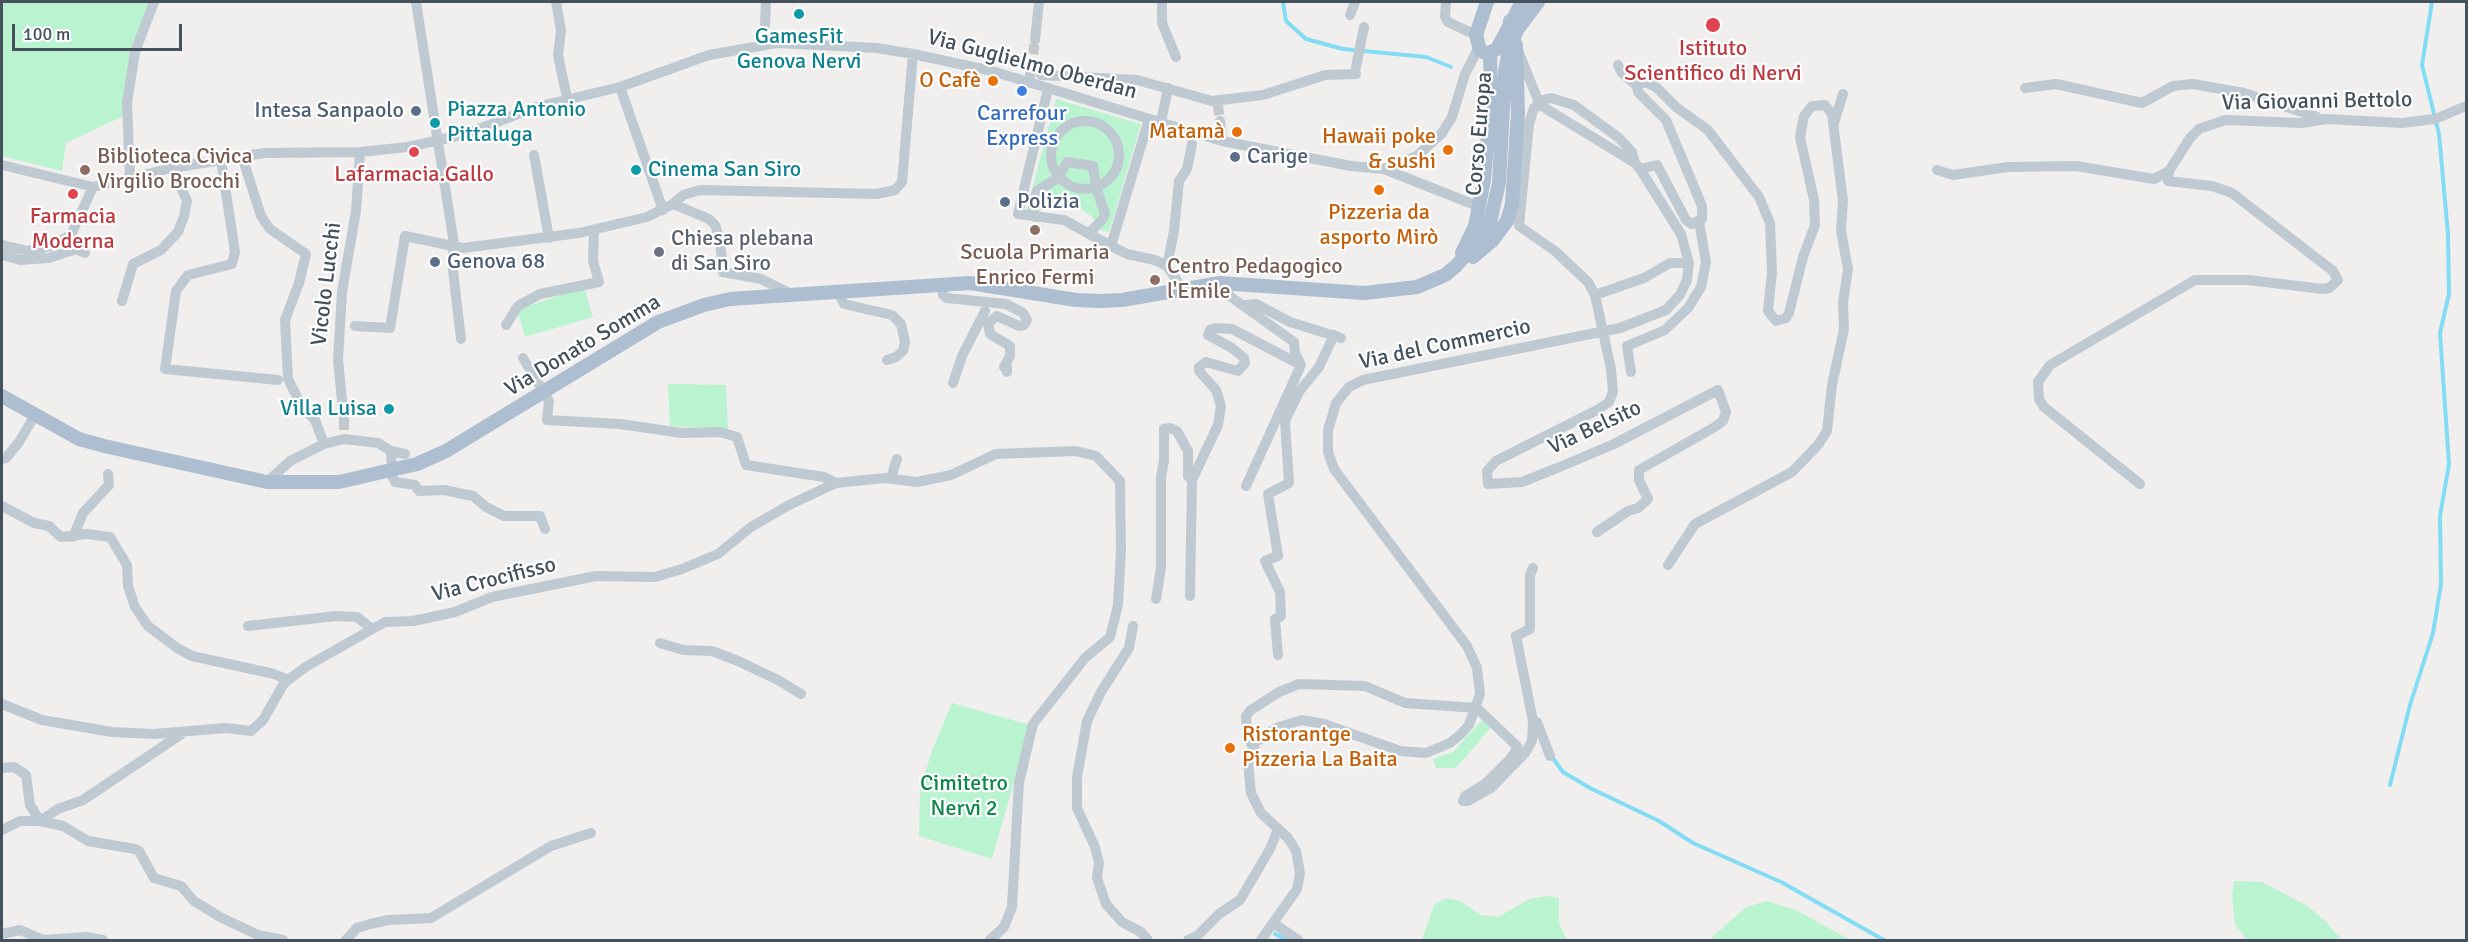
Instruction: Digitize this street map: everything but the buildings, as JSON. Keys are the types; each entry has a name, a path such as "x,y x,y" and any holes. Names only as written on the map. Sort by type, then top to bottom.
{"main road":[{"name":"Via Guglielmo Oberdan","path":"1482,49 1487,2"},
{"path":"1456,266 1475,226 1484,180 1490,114 1490,71 1482,49 1499,45 1522,2"},
{"name":"Corso Europa","path":"1456,266 1478,243 1490,222 1499,183 1505,71 1509,51 1517,30 1538,2"},
{"path":"1456,266 1476,255 1492,241 1507,221 1512,204 1518,113 1516,45 1512,38 1510,21"},
{"name":"Via Donato Somma","path":"2,396 79,439 267,482 339,482 417,464 446,452 658,322 730,298 837,290 980,284 1076,300 1099,301 1122,300 1220,283 1382,293 1417,287 1445,274 1456,266"}],"street":[{"path":"130,178 127,103 135,52 154,2"},
{"path":"416,2 454,244 452,267 461,339"},
{"path":"556,2 561,31 558,55 567,98"},
{"path":"764,45 766,2"},
{"path":"1035,40 1039,2"},
{"path":"1162,2 1162,23 1176,57"},
{"path":"1350,15 1355,2"},
{"path":"1446,2 1445,17 1448,22 1482,49"},
{"path":"1029,83 1036,72 1137,80 1218,103 1263,96 1325,75 1356,70 1364,27"},
{"name":"Via Guglielmo Oberdan","path":"437,146 536,106 620,87 709,55 764,45 823,44 913,54 992,71 1222,141 1352,166 1384,169 1407,162 1436,141 1448,125 1460,90 1482,49"},
{"path":"1516,45 1540,105 1638,166 1657,165 1686,220 1692,224 1699,222"},
{"path":"356,326 390,328 405,236 454,244 463,248 475,248 594,230 647,217 668,207 682,195 700,190 877,194 895,190 902,182 913,54"},
{"path":"1620,69 1637,86 1640,94 1661,114 1668,125 1702,206 1703,215 1699,222 1706,262 1701,287 1688,308 1665,330 1627,346 1631,372"},
{"path":"1637,86 1646,82 1653,84 1676,107 1708,130 1759,196 1770,223 1772,272 1768,311 1776,321 1785,318 1789,313 1803,257 1815,225 1814,200 1800,142 1801,127 1807,109 1820,104 1829,108 1843,201 1841,231 1848,269 1844,329 1832,385 1827,431 1818,446 1792,472 1695,524 1668,565"},
{"path":"2025,88 2056,84 2142,104 2173,86 2193,84 2244,93 2307,116 2326,119"},
{"path":"620,87 641,146 668,207 709,219 715,225 720,240 723,272 761,279 791,294"},
{"path":"1048,88 1017,212 1020,216 1064,220 1127,254 1155,260 1167,266 1182,288"},
{"path":"1161,122 1168,88"},
{"path":"1833,124 1843,94"},
{"path":"1595,295 1644,278 1671,263 1689,263 1681,234 1626,145 1583,110 1558,99 1543,100 1534,108 1530,119 1519,226 1577,270 1588,282 1595,295 1602,332"},
{"path":"1095,122 1100,104"},
{"name":"Via Giovanni Bettolo","path":"2169,171 2190,138 2199,129 2211,123 2239,119 2302,123 2326,119 2422,121 2447,116 2466,106"},
{"path":"1111,246 1149,119"},
{"path":"1085,120 1095,122 1112,133 1120,153 1115,173 1108,181 1096,188 1079,189 1069,186 1059,177 1052,162 1053,142 1066,127 1085,120"},
{"path":"1220,121 1222,141"},
{"path":"1036,137 1053,142"},
{"path":"1167,266 1174,231 1179,182 1187,169 1192,144"},
{"path":"2,165 93,187 172,168 242,156 360,152 437,146"},
{"name":"Vicolo Lucchi","path":"344,420 338,360 342,292 356,211 360,152"},
{"path":"1120,153 1138,157"},
{"path":"534,155 549,238"},
{"path":"242,156 261,216 270,229 306,254 299,283 285,320 288,379 301,405 315,420 324,444"},
{"path":"221,160 235,252 232,264 188,275 176,291 165,369 278,380"},
{"path":"1035,217 1033,205 1037,190 1059,177 1071,160 1093,166 1096,188 1105,213 1103,219 1090,232"},
{"path":"1937,170 1953,175 2008,168 2076,166 2154,179 2169,171"},
{"path":"122,301 134,264 161,250 178,232 187,201 172,168"},
{"path":"1384,169 1475,205"},
{"path":"2140,484 2044,408 2039,399 2038,382 2050,364 2195,280 2232,278 2323,289 2329,288 2338,280 2333,272 2232,193 2212,186 2172,183 2167,177 2169,171"},
{"path":"85,253 76,249 49,258 20,260 3,255 2,245 28,251 51,246 71,235 93,187"},
{"path":"506,325 518,306 540,294 599,282 593,261 594,230"},
{"name":"Via del Commercio","path":"1253,748 1261,738 1276,728 1302,720 1334,727 1400,751 1426,753 1450,743 1461,734 1469,724 1476,708 1479,680 1473,657 1467,646 1334,469 1328,444 1330,415 1344,393 1363,380 1602,332 1666,310 1683,290 1689,263"},
{"path":"1220,283 1231,297 1246,305 1293,342 1301,365"},
{"path":"943,285 943,295 947,298 1006,304 1023,314 1027,320 1024,325 1019,326 997,316 988,323 990,334 1010,346 1010,356 1004,368 1007,368 1007,372"},
{"path":"837,290 844,304 892,315 901,324 905,342 903,351 887,360"},
{"path":"1246,305 1256,304 1290,322 1338,336 1319,367 1299,392 1285,421 1289,483 1268,494 1278,556 1266,561 1280,592 1281,616 1275,619 1278,655"},
{"path":"953,383 962,356 985,311"},
{"path":"1190,596 1191,480 1218,425 1221,406 1216,390 1199,371 1199,367 1206,362 1238,371 1245,363 1244,358 1232,348 1208,335 1210,330 1232,329 1301,365"},
{"name":"Via Belsito","path":"1597,532 1628,511 1638,508 1648,499 1639,480 1640,470 1713,428 1723,421 1726,412 1718,390 1614,444 1546,473 1522,482 1488,484 1487,471 1496,461 1609,402 1613,392 1611,369 1602,332"},
{"path":"523,358 549,401 547,417 550,421 620,424 682,433 720,432 737,437 746,465 824,477 836,483 891,478 917,482 938,478 996,454 1055,450 1076,451 1096,456 1120,481 1121,550 1118,605 1110,637 1085,658 1033,724 1019,782 1012,907 1004,927 990,940"},
{"path":"1246,486 1301,365"},
{"path":"2,459 6,458 19,442 35,415"},
{"path":"1156,599 1161,568 1161,477 1164,461 1164,429 1170,428 1177,431 1188,451 1188,476 1191,480"},
{"path":"267,482 290,461 324,444 344,439 378,443 391,451 405,454"},
{"path":"391,451 391,471 395,482 415,485 419,491 444,490 473,496 486,507 504,516 540,516 545,528"},
{"path":"891,478 897,459"},
{"path":"73,537 83,513 109,485 108,474"},
{"name":"Via Crocifisso","path":"40,821 58,809 84,800 183,733 226,728 251,731 264,720 288,680 371,628 386,622 413,621 455,612 492,597 556,583 596,576 655,577 691,566 718,554 751,526 836,483"},
{"path":"2,506 34,523 49,526 61,537 87,534 110,537 127,565 128,586 135,607 148,626 177,648 192,656 274,674 288,680"},
{"path":"1261,940 1297,890 1300,873 1296,851 1261,813 1251,793 1247,771 1253,748 1247,732 1246,716 1251,710 1279,692 1299,684 1365,686 1405,704 1476,708 1514,742 1517,749 1485,784 1463,798 1466,802 1491,788 1530,746 1533,732 1531,711 1516,636 1530,629 1530,575 1533,568"},
{"path":"248,626 336,616 357,617 371,628"},
{"path":"1133,626 1129,648 1106,684 1087,722 1077,777 1077,808 1100,863 1097,878 1106,904 1122,922 1141,932 1148,940"},
{"path":"660,643 683,650 712,651 729,657 778,680 801,694"},
{"path":"2,704 42,720 84,728 154,734 183,733"},
{"path":"1531,711 1550,756"},
{"path":"2,768 14,767 26,775 30,805 40,821"},
{"path":"2,830 20,821 40,821 63,826 88,841 135,849 139,851 154,878 181,886 194,901 220,917 258,935 283,940"},
{"path":"1188,940 1197,936 1219,914 1240,900 1270,849 1278,829"},
{"path":"346,940 357,928 388,920 431,918 551,846 591,833"},
{"path":"1274,923 1298,940"},
{"path":"2,934 20,930 44,940 87,937 103,940"}],"green space":[{"path":"2,2 148,2 149,9 123,116 66,143 62,171 2,156"},
{"path":"1056,99 1141,124 1109,232 1101,230 1091,216 1077,206 1052,204 1033,214 1026,212"},
{"path":"584,287 593,317 525,337 517,310"},
{"path":"668,384 726,385 728,429 670,426"},
{"name":"Cimitetro Nervi 2","path":"952,703 1030,725 992,859 919,836 920,790 932,751"},
{"path":"1483,719 1493,725 1456,768 1436,768 1433,759 1453,752"},
{"path":"2234,881 2262,882 2306,905 2327,922 2341,940 2247,940 2235,924 2232,896"},
{"path":"1548,896 1559,898 1559,924 1567,940 1422,940 1434,905 1446,898 1460,901 1481,915 1498,917 1529,899"},
{"path":"1767,901 1796,910 1850,940 1709,940 1746,907"}],"waterway":[{"path":"1283,2 1286,21 1306,39 1343,49 1426,57 1451,67"},
{"path":"2390,785 2410,705 2433,633 2441,584 2440,516 2449,464 2440,333 2449,294 2448,234 2439,134 2422,65 2432,2"},
{"path":"1552,757 1563,772 1590,788 1659,821 1693,843 1781,882 1884,940"},
{"path":"1275,934 1287,940"}],"tunnel":[{"path":"1031,69 1035,40"},
{"path":"1218,105 1220,121"},
{"path":"344,420 344,439"}],"place":[{"name":"GamesFit Genova Nervi","path":"799,14"},
{"name":"Istituto Scientifico di Nervi","path":"1713,25"},
{"name":"O Cafè","path":"993,81"},
{"name":"Carrefour Express","path":"1022,91"},
{"name":"Intesa Sanpaolo","path":"416,111"},
{"name":"Piazza Antonio Pittaluga","path":"435,123"},
{"name":"Matamà","path":"1237,132"},
{"name":"Hawaii poke & sushi","path":"1448,150"},
{"name":"Lafarmacia.Gallo","path":"414,152"},
{"name":"Carige","path":"1235,157"},
{"name":"Biblioteca Civica Virgilio Brocchi","path":"85,170"},
{"name":"Cinema San Siro","path":"636,170"},
{"name":"Pizzeria da asporto Mirò","path":"1379,190"},
{"name":"Farmacia Moderna","path":"73,194"},
{"name":"Polizia","path":"1005,202"},
{"name":"Scuola Primaria Enrico Fermi","path":"1035,230"},
{"name":"Chiesa plebana di San Siro","path":"659,252"},
{"name":"Genova 68","path":"435,262"},
{"name":"Centro Pedagogico l'Emile","path":"1155,280"},
{"name":"Villa Luisa","path":"389,409"},
{"name":"Ristorantge Pizzeria La Baita","path":"1230,748"}]}
